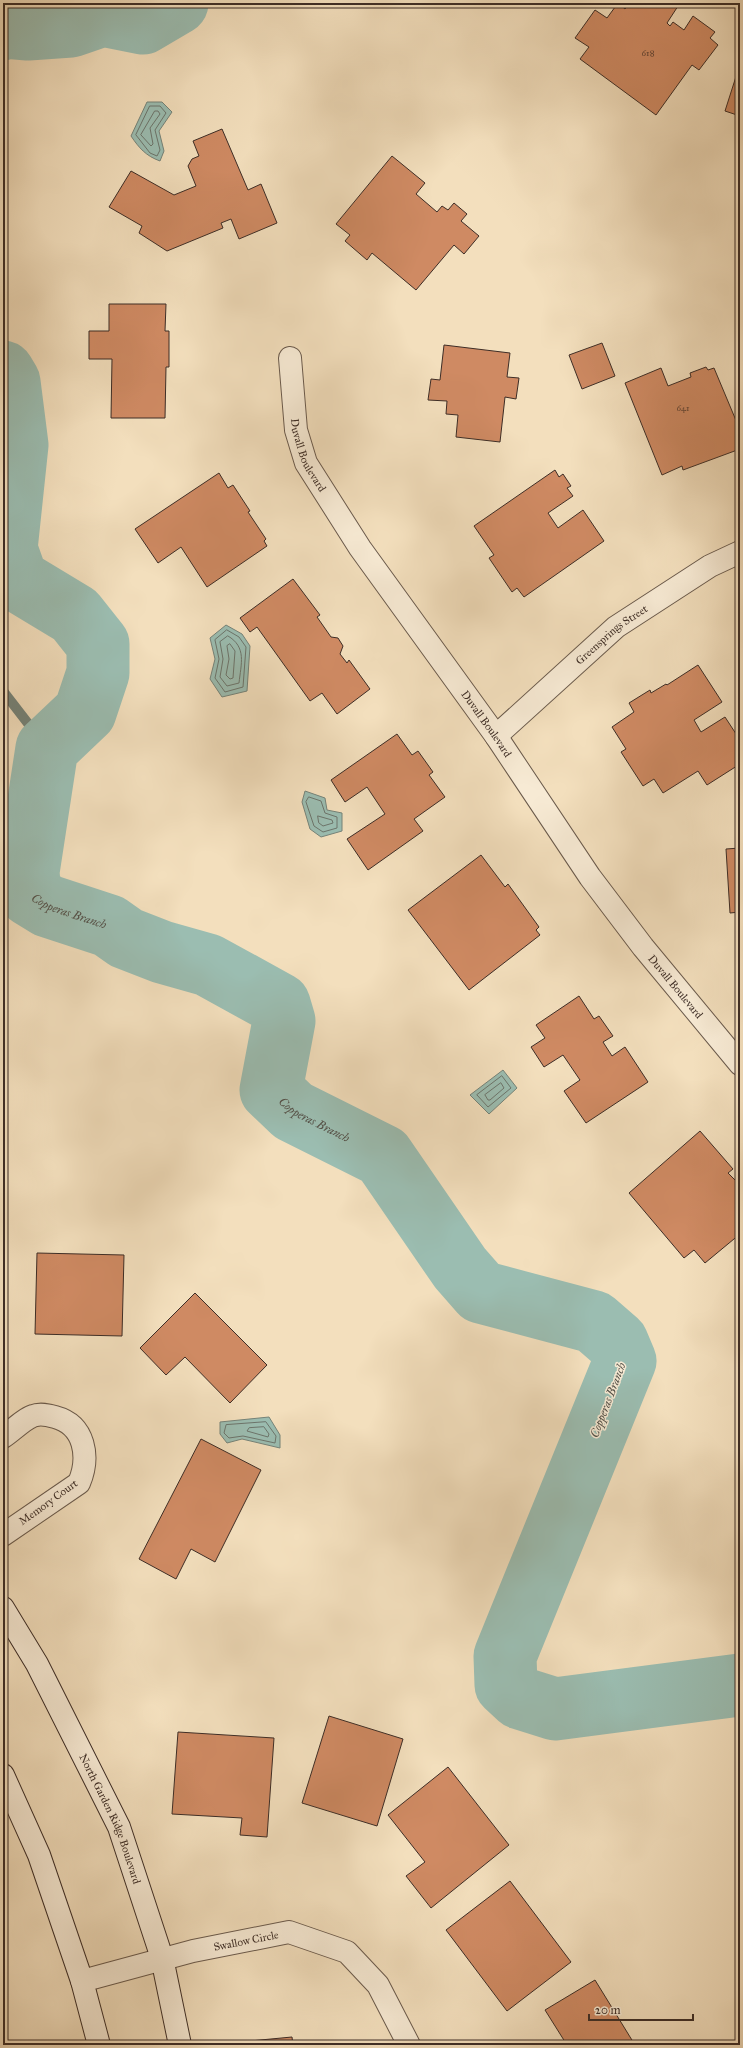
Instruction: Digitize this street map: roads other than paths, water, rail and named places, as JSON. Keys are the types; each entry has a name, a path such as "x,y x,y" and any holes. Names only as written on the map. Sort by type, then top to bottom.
{"street":[{"name":"Duvall Boulevard","path":"290,358 296,430 306,463 360,548 496,736 590,877 643,947 740,1064"},
{"name":"Greensprings Street","path":"496,736 616,627 710,566 740,552"},
{"name":"Memory Court","path":"3,1437 33,1416 46,1415 60,1418 71,1425 80,1436 86,1460 84,1472 79,1482 3,1534"},
{"name":"North Garden Ridge Boulevard","path":"3,1608 37,1664 118,1827 162,1958 180,2045"},
{"path":"3,1775 40,1856 82,1981 99,2045"},
{"name":"Swallow Circle","path":"82,1981 193,1950 289,1932 347,1952 378,1985 409,2045"}],"water":[{"path":"147,102 162,102 172,112 159,131 164,151 160,161 143,151 131,136"},
{"path":"226,625 242,634 250,646 247,691 222,697 210,679 215,659 210,638"},
{"path":"305,791 325,798 327,810 342,813 342,831 321,837 310,829 302,802"},
{"path":"503,1070 517,1088 489,1114 470,1095"},
{"path":"269,1417 280,1435 280,1448 242,1439 227,1443 220,1434 220,1422"}],"waterway":[{"name":"Copperas Branch","path":"3,29 5,27 28,29 71,26 103,15 143,23 177,3"},
{"name":"Copperas Branch","path":"3,372 9,382 17,445 6,549 17,580 75,615 98,644 98,673 85,712 47,748 28,872 30,895 48,906 109,926 126,938 162,952 208,965 279,1004 284,1021 271,1090 293,1111 383,1156 460,1268 481,1292 594,1322 617,1342 625,1361 505,1656 506,1685 520,1698 555,1709 740,1685"},
{"path":"3,691 47,748"}]}
